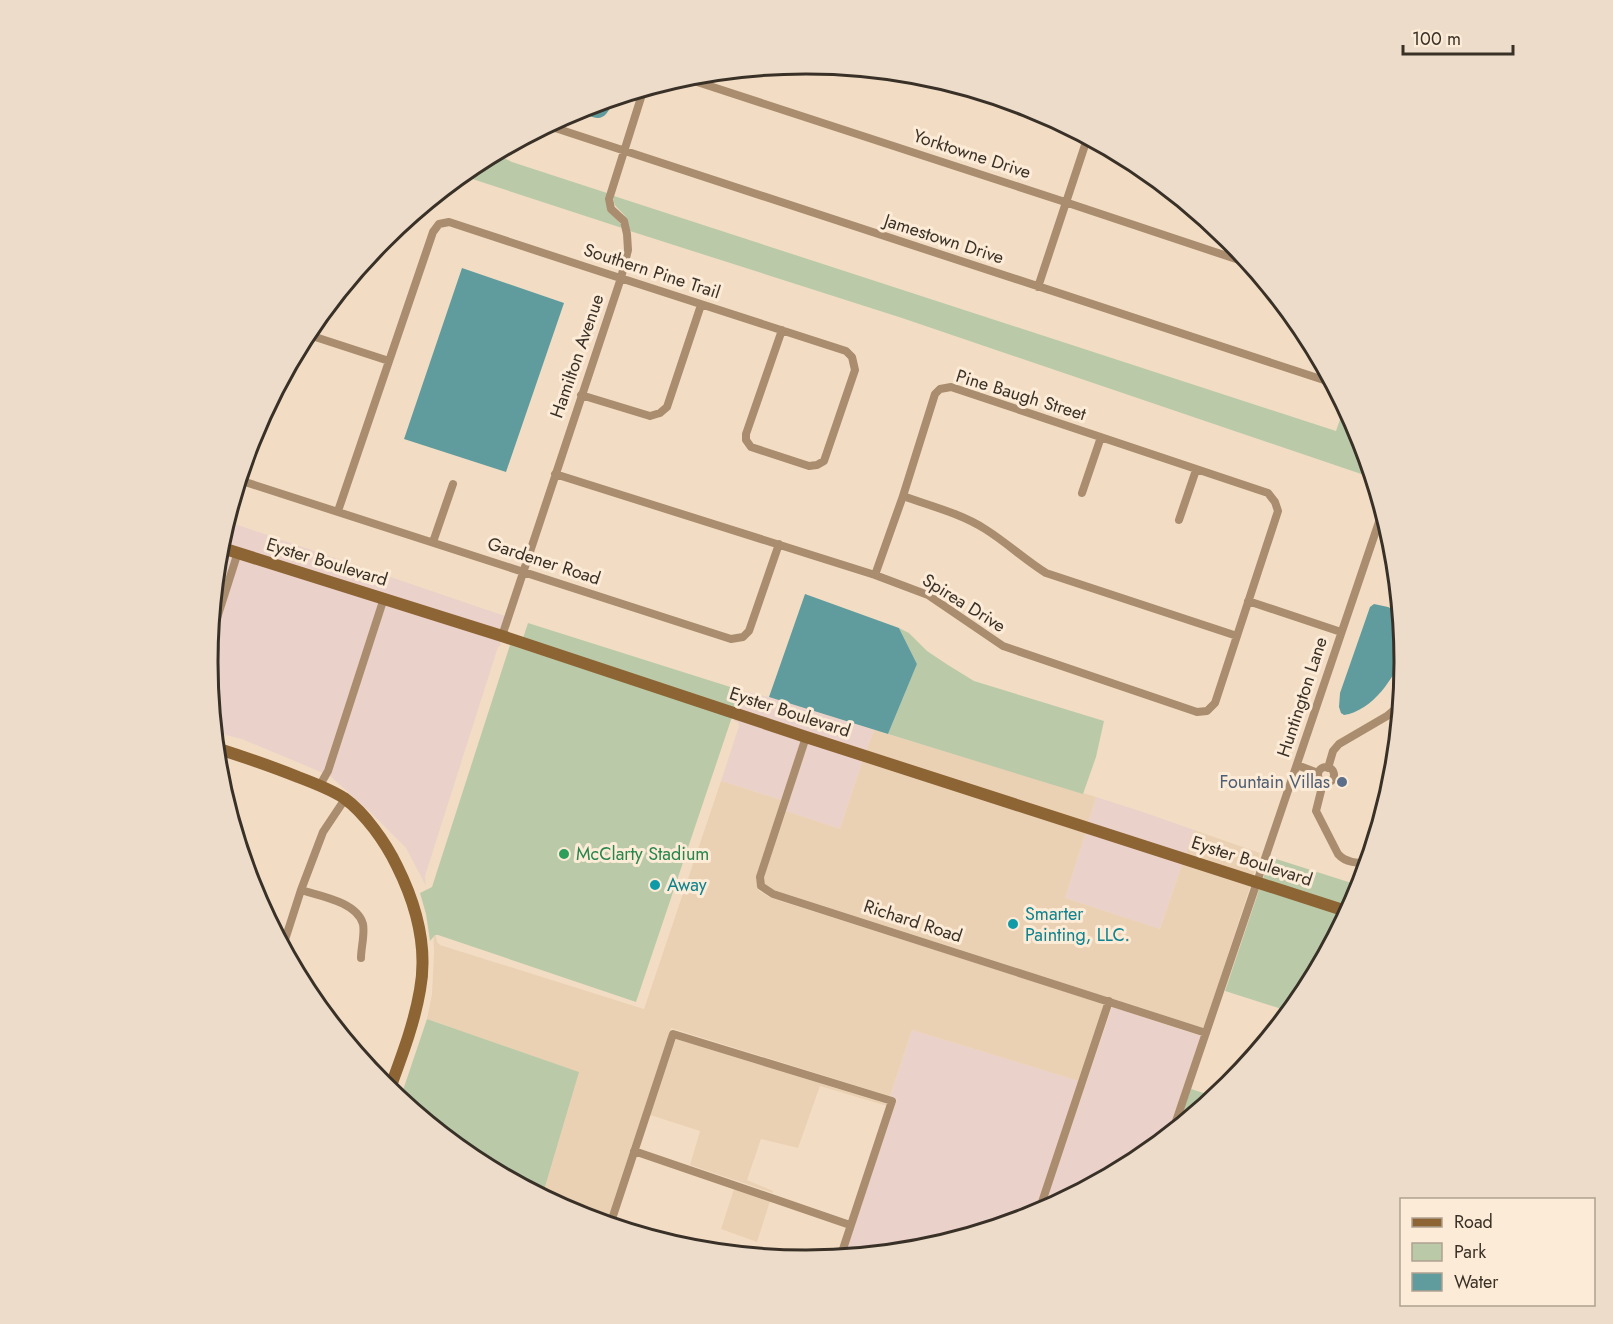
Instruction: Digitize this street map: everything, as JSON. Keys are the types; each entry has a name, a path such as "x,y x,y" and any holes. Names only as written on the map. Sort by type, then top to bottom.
{"street":[{"name":"Yorktowne Drive","path":"702,83 1235,259"},
{"name":"Hamilton Avenue","path":"502,636 621,278 628,250 627,234 624,221 611,209 609,199 641,98"},
{"name":"Jamestown Drive","path":"557,129 1322,379"},
{"path":"1038,287 1085,144"},
{"name":"Southern Pine Trail","path":"389,361 433,232 439,224 449,222 782,330 846,351 852,357 855,370 824,461 817,465 809,466 751,447 746,440 746,434 782,330"},
{"path":"581,395 650,416 660,413 667,407 701,304"},
{"path":"316,337 389,361 338,512"},
{"name":"Pine Baugh Street","path":"875,574 903,496 935,394 940,389 951,387 1268,493 1275,502"},
{"path":"1082,493 1101,437"},
{"path":"1179,520 1196,470"},
{"name":"Spirea Drive","path":"555,474 875,574 928,596 1003,646 1197,712 1208,711 1215,703 1278,511 1275,502"},
{"name":"Gardener Road","path":"246,482 731,639 743,637 749,631 779,544"},
{"path":"433,542 453,484"},
{"path":"903,496 965,518 986,529 1046,573 1237,636"},
{"name":"Huntington Lane","path":"1177,1119 1378,524"},
{"name":"Eyster Boulevard","path":"229,549 1340,909"},
{"path":"221,606 238,552"},
{"path":"320,785 328,771 384,598"},
{"path":"1248,601 1341,632"},
{"path":"1328,768 1333,751 1339,744 1393,711"},
{"name":"Richard Road","path":"806,737 760,877 760,886 773,894 1206,1033"},
{"path":"225,751 270,765 320,785 345,799 373,826 407,885 419,931 422,954 421,988 413,1021 393,1080"},
{"path":"1297,765 1318,773"},
{"path":"1322,768 1328,768 1333,771 1334,778 1329,783 1323,783 1318,779 1318,773 1322,768"},
{"path":"1323,783 1316,811 1338,854 1351,861 1360,861"},
{"path":"286,936 323,832 345,799"},
{"path":"301,890 347,904 358,914 363,925 361,958"},
{"path":"1042,1201 1109,1001"},
{"path":"612,1217 674,1034 892,1101 843,1249"},
{"path":"634,1150 850,1225"}],"shaded area":[{"path":"235,524 505,616 500,631 229,545"},
{"path":"228,554 233,555 223,586"},
{"path":"240,558 379,601 323,773 242,739 222,734 219,700 219,622"},
{"path":"386,604 500,641 501,645 498,647 425,876 426,886 406,848 330,776"},
{"path":"743,691 874,730 866,752 737,709"},
{"path":"735,717 801,740 781,800 721,781 739,726 738,722 734,721"},
{"path":"874,730 1096,797 1088,823 866,752"},
{"path":"808,742 863,760 840,829 786,811"},
{"path":"863,760 1086,831 1065,898 1160,929 1183,862 1251,884 1204,1028 774,890 764,883 786,811 840,829"},
{"path":"721,781 781,800 756,878 758,890 771,898 1105,1004 1079,1081 912,1030 890,1096 671,1028 609,1216 544,1189 578,1072 427,1019 432,994 433,920 437,942 440,945 644,1009"},
{"path":"1096,797 1194,830 1186,854 1088,823"},
{"path":"1194,830 1260,853 1253,876 1186,854"},
{"path":"1086,831 1183,862 1160,929 1065,898"},
{"path":"1112,1007 1201,1036 1171,1124 1101,1172 1046,1199"},
{"path":"912,1030 1079,1081 1037,1204 959,1230 921,1239 847,1249 897,1099 890,1096"},
{"path":"676,1039 887,1104 887,1106 820,1086 798,1148 761,1139 747,1180 773,1193 690,1165 700,1131 650,1115"},
{"path":"734,1189 770,1201 757,1242 721,1229"}],"green space":[{"path":"503,158 607,193 608,211 622,228 472,179"},
{"path":"614,196 1336,431 1341,417 1365,475 902,318 630,231 626,218 615,205"},
{"path":"528,623 743,691 737,709 523,638"},
{"path":"899,628 909,633 927,651 974,681 1104,721 1096,757 1083,794 888,734 917,664"},
{"name":"McClarty Stadium","path":"510,645 732,717 636,1002 438,935 430,941 420,893 432,887"},
{"path":"1270,857 1352,883 1342,905 1263,879"},
{"path":"1260,887 1338,913 1316,956 1281,1009 1225,991"},
{"path":"427,1019 579,1072 544,1189 512,1172 448,1129 403,1090"},
{"path":"1191,1089 1206,1094 1195,1104 1182,1115"}],"water":[{"path":"610,108 600,118 588,116"},
{"path":"462,268 564,303 506,472 404,439"},
{"path":"805,594 899,628 917,664 888,734 769,697"},
{"path":"1374,604 1393,609 1395,672 1373,700 1364,707 1344,715 1339,707 1340,693 1370,607"}],"place":[{"name":"Fountain Villas","path":"1342,782"},
{"name":"McClarty Stadium","path":"564,854"},
{"name":"Away","path":"655,885"},
{"name":"Smarter Painting, LLC.","path":"1013,924"}]}
